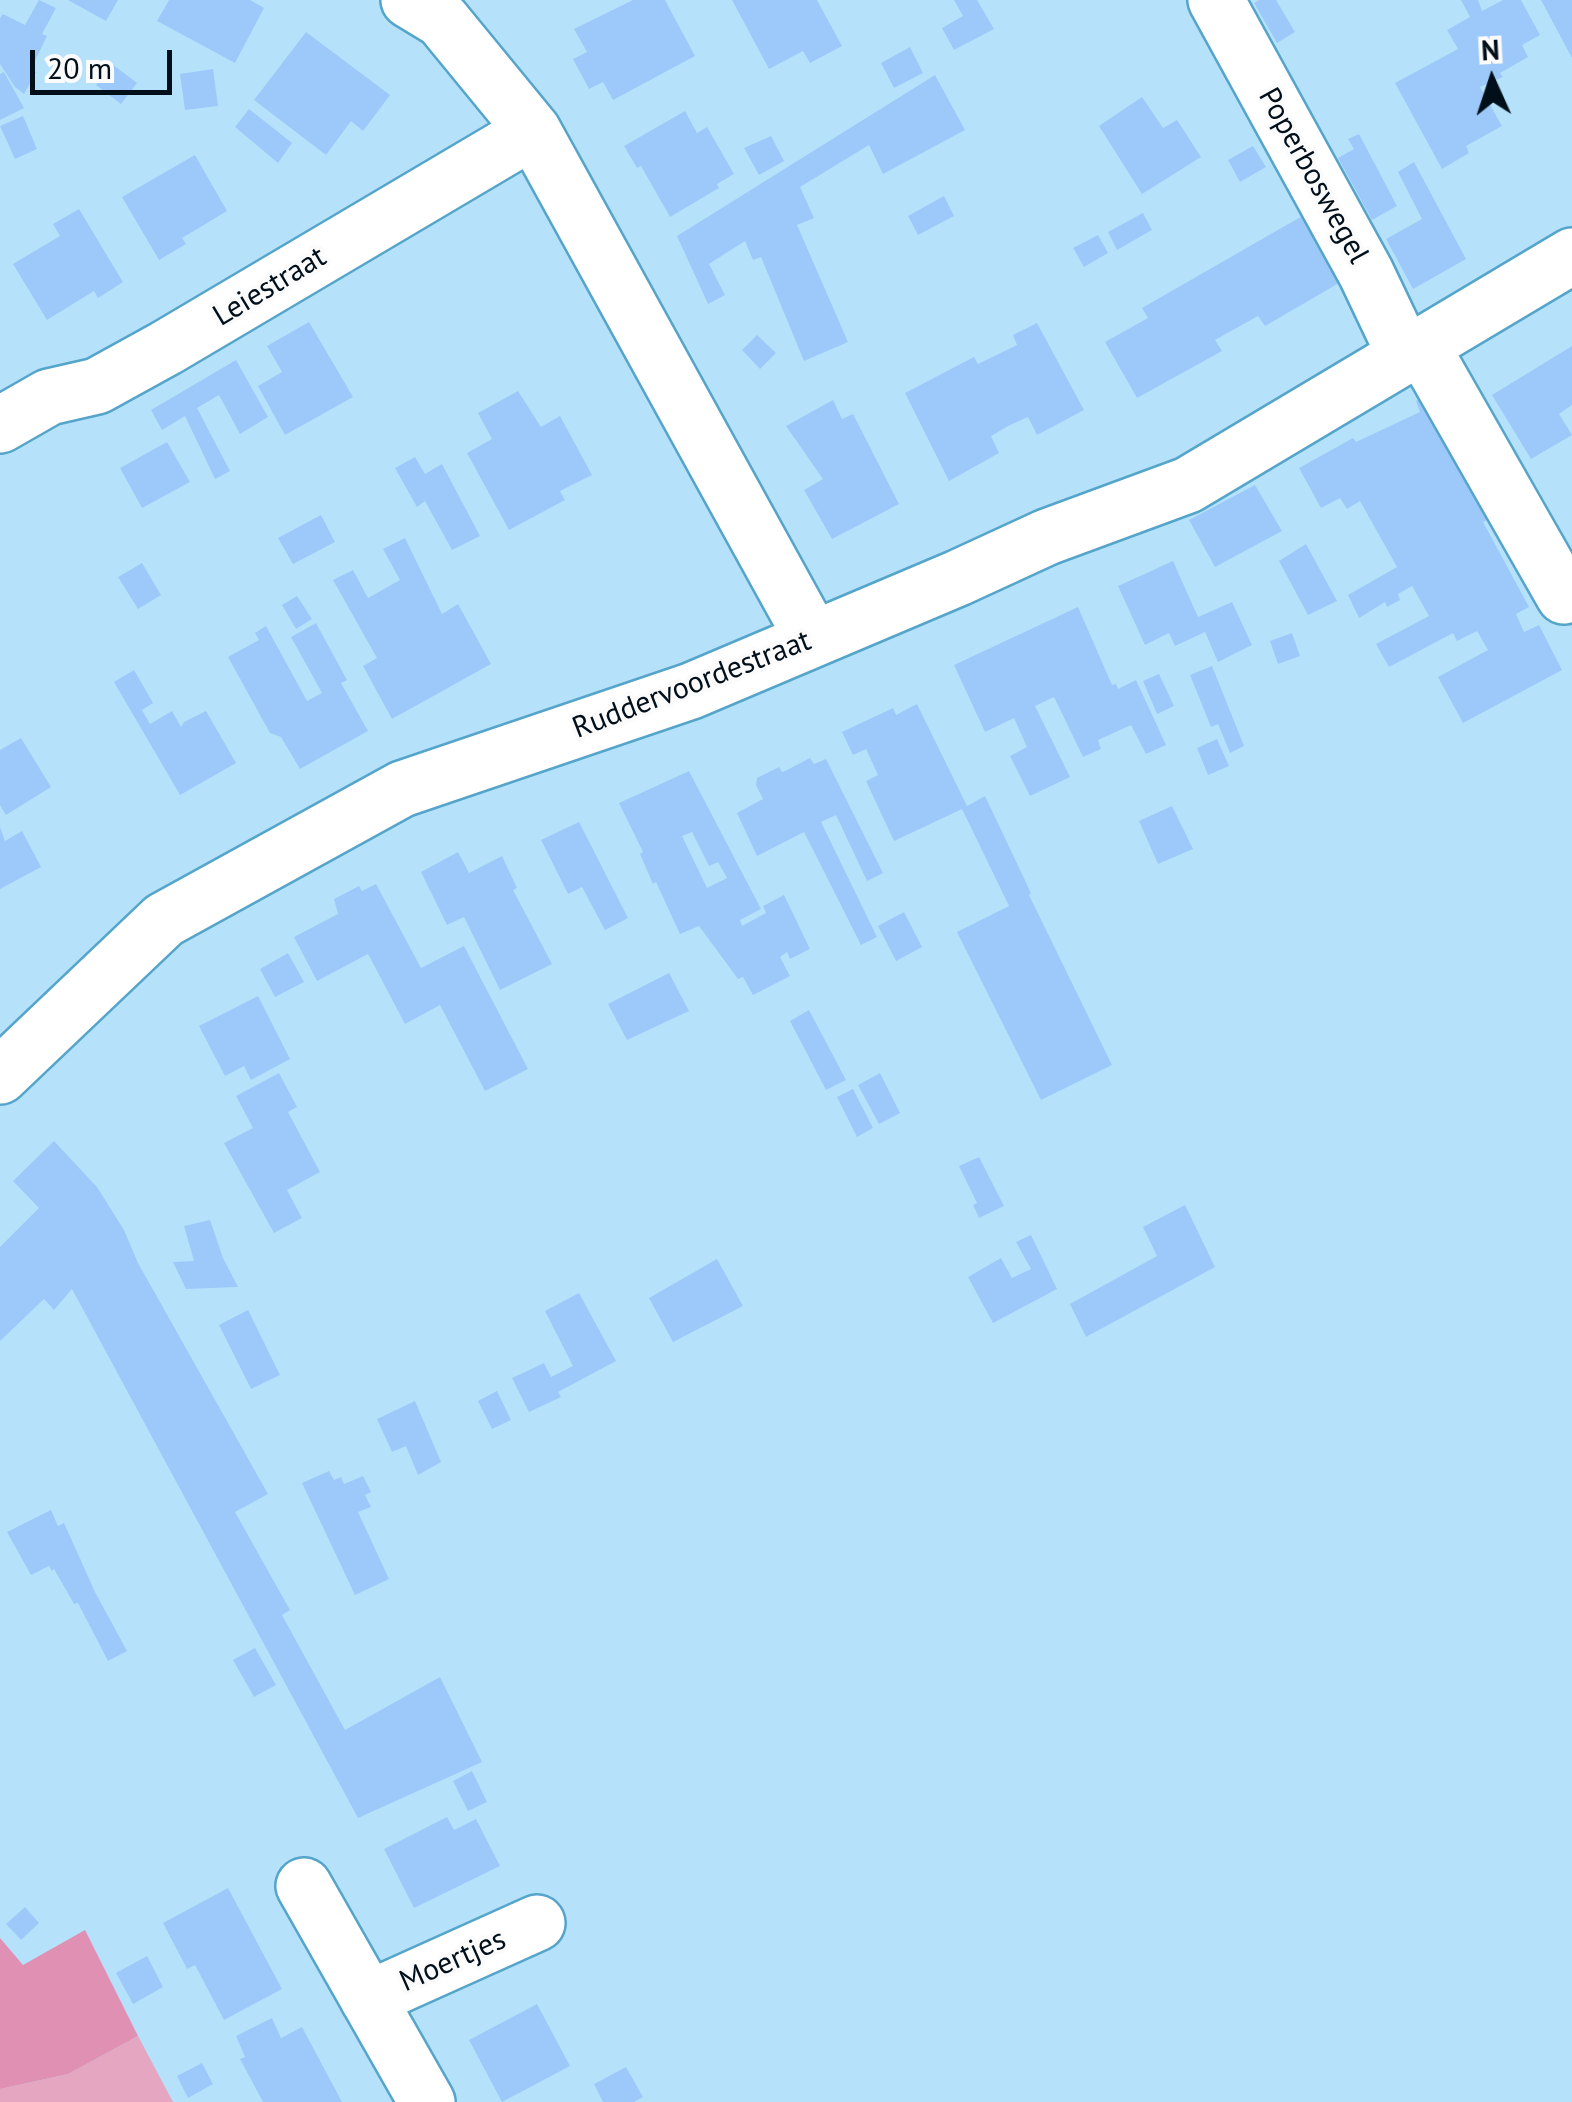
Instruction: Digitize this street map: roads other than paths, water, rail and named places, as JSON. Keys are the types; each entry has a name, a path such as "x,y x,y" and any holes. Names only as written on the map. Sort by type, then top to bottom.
{"street":[{"name":"Poperboswegel","path":"1216,0 1366,273 1413,350"},
{"path":"444,7 533,131 814,638"},
{"name":"Leiestraat","path":"0,425 49,397 97,386 114,377 533,131"},
{"name":"Ruddervoordestraat","path":"0,1076 164,920 402,789 691,692 1047,536 1188,485 1572,256"},
{"path":"1413,350 1564,596"},
{"name":"Moertjes","path":"304,1886 428,2102"},
{"name":"Moertjes","path":"368,1999 536,1923"}]}
